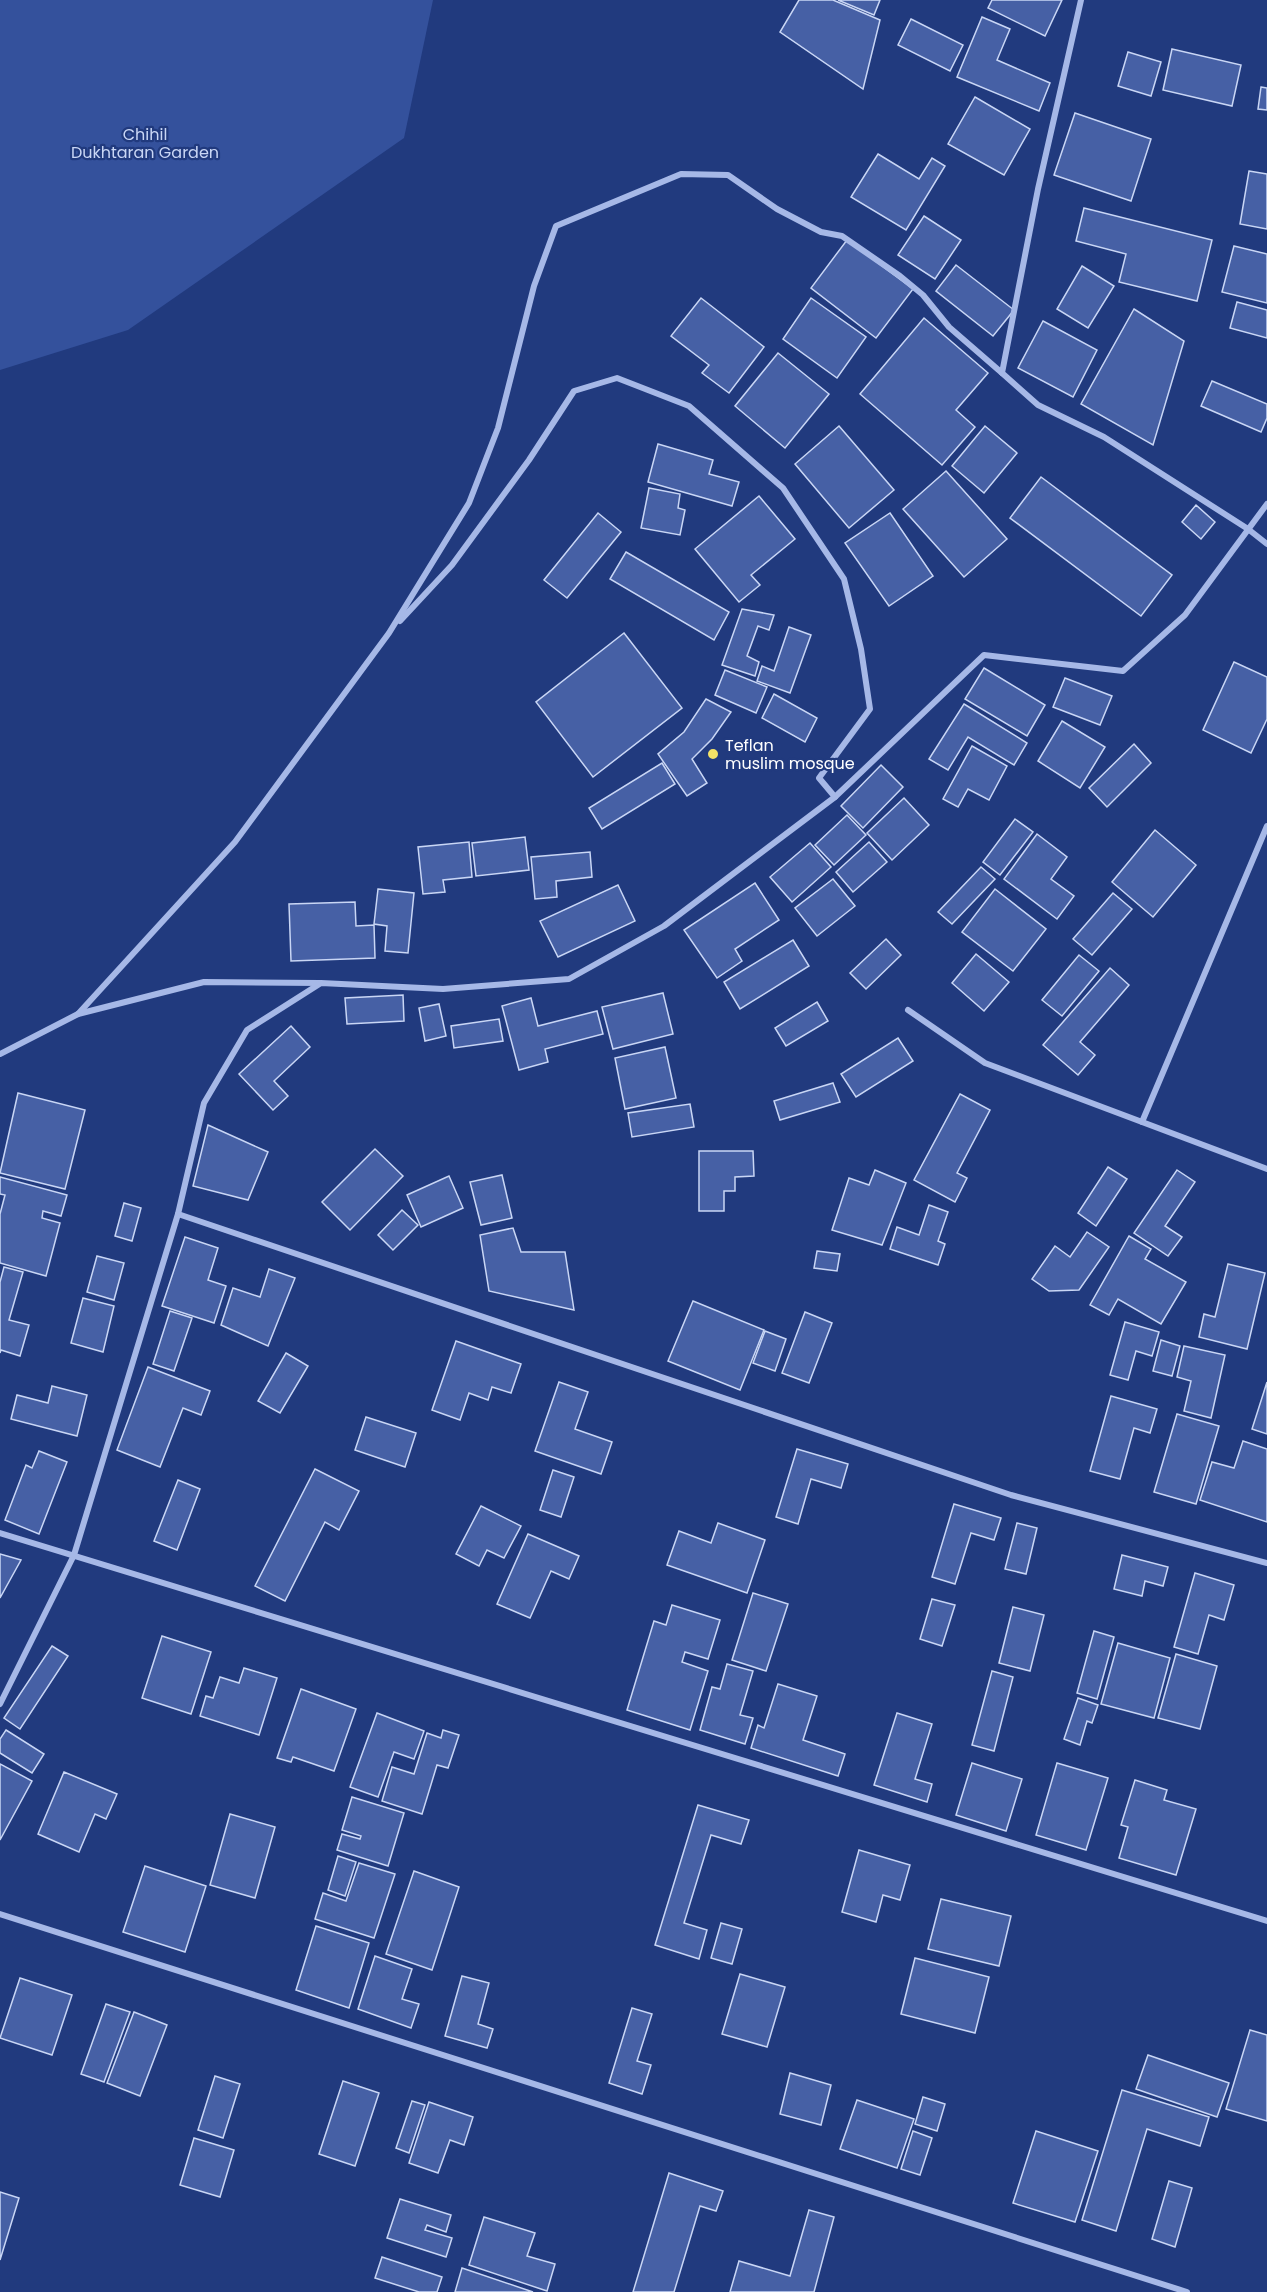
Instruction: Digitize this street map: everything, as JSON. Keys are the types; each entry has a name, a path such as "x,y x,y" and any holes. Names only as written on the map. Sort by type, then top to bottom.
{"street":[{"path":"1002,373 1038,189 1081,0"},
{"path":"78,1014 235,842 389,633 469,503 498,428 534,286 556,226 681,174 728,175 777,209 821,232 842,236 900,276 923,295 949,327 1038,405 1104,437 1248,529 1267,544"},
{"path":"389,633 452,565 529,460 574,392 617,378 689,406 783,488 844,579 861,650 870,709 819,778 835,796"},
{"path":"0,1054 78,1014 204,982 321,983 443,989 569,979 664,926 835,796 984,655 1123,671 1185,615 1267,504"},
{"path":"1142,1122 1267,826"},
{"path":"0,1704 74,1555 178,1214 204,1103 247,1030 321,983"},
{"path":"908,1010 985,1064 1267,1169"},
{"path":"178,1214 1011,1495 1267,1563"},
{"path":"0,1533 1267,1921"},
{"path":"0,1914 1187,2292"}],"green space":[{"name":"Chihil Dukhtaran Garden","path":"0,0 433,0 404,138 128,330 0,370"}],"building":[{"path":"799,0 833,0 880,20 863,89 780,32"},
{"path":"838,0 880,0 874,15"},
{"path":"992,0 1062,0 1045,36 988,8"},
{"path":"982,17 1010,29 997,60 1050,83 1039,111 957,77"},
{"path":"911,19 963,45 950,71 898,45"},
{"path":"1172,49 1241,65 1232,106 1163,90"},
{"path":"1128,52 1161,62 1151,96 1118,86"},
{"path":"1261,87 1267,88 1267,110 1258,109"},
{"path":"975,97 1030,129 1004,175 948,144"},
{"path":"1075,113 1151,139 1131,201 1054,175"},
{"path":"878,154 919,179 932,158 945,166 906,230 851,197"},
{"path":"1249,171 1267,174 1267,229 1240,224"},
{"path":"1084,208 1212,240 1197,301 1119,282 1126,254 1076,241"},
{"path":"924,216 961,240 935,279 898,255"},
{"path":"847,240 913,289 876,338 811,288"},
{"path":"1234,246 1267,254 1267,303 1222,292"},
{"path":"956,265 1014,310 993,336 936,291"},
{"path":"1082,266 1114,286 1088,328 1057,309"},
{"path":"701,298 764,347 729,393 702,373 709,365 671,336"},
{"path":"811,298 866,337 837,378 783,339"},
{"path":"1237,302 1267,310 1267,338 1230,328"},
{"path":"1134,309 1184,341 1153,445 1081,404"},
{"path":"924,318 988,373 956,410 975,427 942,465 860,394"},
{"path":"1043,321 1097,350 1073,397 1018,368"},
{"path":"778,353 829,394 785,448 735,406"},
{"path":"1212,381 1267,404 1267,418 1261,432 1201,406"},
{"path":"839,426 894,490 849,528 795,464"},
{"path":"985,426 1017,453 984,493 952,466"},
{"path":"658,444 713,460 709,474 739,482 732,506 648,482"},
{"path":"946,471 1007,539 964,577 903,509"},
{"path":"1041,477 1172,575 1141,616 1010,518"},
{"path":"649,488 680,494 678,508 685,510 680,535 641,528"},
{"path":"759,496 795,539 751,575 760,585 739,602 695,549"},
{"path":"1196,505 1215,522 1201,539 1182,522"},
{"path":"598,513 621,532 567,598 544,580"},
{"path":"890,513 933,576 889,606 845,543"},
{"path":"626,552 729,612 714,640 610,579"},
{"path":"742,609 774,615 769,630 758,626 747,656 759,662 755,676 722,665"},
{"path":"789,627 811,635 790,693 757,681 762,666 774,671"},
{"path":"624,633 682,708 593,777 536,702"},
{"path":"1234,662 1267,677 1267,719 1251,753 1203,730"},
{"path":"984,668 1045,705 1027,736 965,699"},
{"path":"725,670 767,687 756,713 715,695"},
{"path":"1065,678 1112,696 1100,725 1053,707"},
{"path":"774,694 817,718 805,742 762,718"},
{"path":"706,699 731,712 712,739 692,759 707,783 687,796 658,754 684,732"},
{"path":"964,704 1027,743 1014,765 968,737 948,770 929,759"},
{"path":"1062,721 1105,747 1080,788 1038,761"},
{"path":"1134,744 1151,763 1107,807 1089,788"},
{"path":"972,746 1007,766 989,800 968,789 958,807 943,799"},
{"path":"662,763 675,784 602,829 589,808"},
{"path":"881,765 903,787 863,828 841,806"},
{"path":"904,798 929,825 892,860 867,833"},
{"path":"847,815 866,835 834,865 815,845"},
{"path":"1015,819 1033,832 1000,875 983,862"},
{"path":"1155,830 1196,865 1153,917 1112,882"},
{"path":"1037,834 1067,857 1051,879 1074,896 1057,919 1004,879"},
{"path":"525,837 529,870 476,876 472,843"},
{"path":"469,842 472,877 443,880 445,892 423,894 418,847"},
{"path":"869,842 887,862 853,892 836,872"},
{"path":"810,843 831,867 792,902 770,877"},
{"path":"590,852 592,877 556,881 557,897 535,899 531,857"},
{"path":"981,867 995,879 952,924 938,912"},
{"path":"833,879 855,906 817,936 795,908"},
{"path":"755,883 779,920 735,949 742,961 717,978 684,930"},
{"path":"618,885 635,921 558,957 540,921"},
{"path":"378,889 414,893 408,953 385,951 387,926 374,924"},
{"path":"995,889 1046,929 1013,971 962,932"},
{"path":"1113,893 1132,909 1092,955 1073,939"},
{"path":"355,902 356,926 374,925 375,958 291,961 289,904"},
{"path":"886,939 901,955 866,989 850,973"},
{"path":"793,940 809,966 740,1009 724,982"},
{"path":"976,954 1009,982 984,1011 952,983"},
{"path":"1079,955 1099,971 1062,1016 1042,1000"},
{"path":"1110,968 1129,985 1080,1042 1095,1055 1078,1075 1043,1045"},
{"path":"663,993 673,1034 613,1049 602,1007"},
{"path":"403,995 404,1021 347,1024 345,998"},
{"path":"531,998 538,1026 597,1011 603,1034 545,1049 548,1062 519,1070 502,1006"},
{"path":"817,1002 828,1021 786,1046 775,1028"},
{"path":"439,1004 446,1036 425,1041 419,1008"},
{"path":"499,1019 503,1041 454,1048 451,1026"},
{"path":"291,1026 310,1047 274,1081 288,1096 273,1110 239,1074"},
{"path":"898,1038 913,1061 856,1097 841,1074"},
{"path":"665,1047 676,1098 625,1109 615,1058"},
{"path":"833,1083 840,1102 780,1120 774,1101"},
{"path":"18,1093 85,1110 65,1189 0,1173"},
{"path":"960,1094 990,1110 957,1173 967,1178 955,1202 914,1180"},
{"path":"690,1104 694,1127 632,1137 628,1113"},
{"path":"208,1125 268,1152 248,1200 193,1186"},
{"path":"375,1149 403,1176 350,1230 322,1202"},
{"path":"699,1151 753,1151 754,1176 735,1177 735,1191 724,1191 724,1211 699,1211"},
{"path":"1108,1167 1127,1179 1096,1226 1078,1213"},
{"path":"875,1170 906,1183 882,1245 832,1230 849,1178 869,1185"},
{"path":"1177,1170 1195,1182 1165,1226 1182,1237 1168,1256 1134,1233"},
{"path":"502,1175 512,1218 481,1225 470,1182"},
{"path":"449,1176 463,1208 421,1227 407,1195"},
{"path":"0,1177 67,1195 61,1216 43,1211 42,1218 60,1223 46,1276 0,1263 0,1214 5,1195 0,1194"},
{"path":"124,1203 141,1208 132,1241 115,1236"},
{"path":"929,1205 948,1212 938,1241 945,1244 938,1265 890,1249 897,1227 919,1235"},
{"path":"402,1210 418,1225 393,1250 378,1235"},
{"path":"513,1228 521,1252 565,1252 574,1310 489,1291 480,1235"},
{"path":"1087,1232 1109,1247 1079,1290 1049,1291 1032,1279 1055,1246 1070,1257"},
{"path":"1129,1236 1151,1249 1145,1259 1186,1282 1161,1324 1118,1299 1109,1315 1090,1305"},
{"path":"185,1237 218,1248 208,1280 226,1286 214,1323 162,1306"},
{"path":"817,1251 840,1254 837,1271 814,1268"},
{"path":"97,1256 124,1263 114,1300 87,1292"},
{"path":"1228,1264 1265,1273 1247,1349 1199,1337 1204,1314 1215,1317"},
{"path":"4,1267 23,1272 9,1320 29,1325 20,1356 1,1350 0,1353 0,1282"},
{"path":"269,1269 295,1278 268,1346 221,1325 233,1288 260,1297"},
{"path":"83,1298 114,1306 103,1352 71,1343"},
{"path":"693,1301 764,1330 740,1390 668,1361"},
{"path":"170,1311 192,1318 174,1371 153,1364"},
{"path":"805,1312 832,1323 809,1383 782,1373"},
{"path":"1125,1322 1159,1332 1152,1356 1136,1351 1128,1380 1110,1375"},
{"path":"765,1331 786,1339 775,1371 753,1363"},
{"path":"1161,1340 1180,1346 1172,1376 1153,1371"},
{"path":"456,1341 521,1364 511,1393 492,1387 488,1400 469,1393 460,1420 432,1410"},
{"path":"1184,1346 1225,1355 1211,1418 1184,1411 1191,1381 1177,1377"},
{"path":"286,1353 308,1366 280,1413 258,1401"},
{"path":"148,1367 210,1391 201,1415 183,1408 160,1467 117,1450"},
{"path":"559,1382 588,1392 575,1429 612,1442 601,1474 535,1451"},
{"path":"1267,1382 1267,1434 1252,1429"},
{"path":"52,1386 87,1395 77,1436 11,1419 17,1395 48,1403"},
{"path":"1111,1396 1157,1409 1150,1433 1134,1428 1120,1479 1090,1471"},
{"path":"1177,1414 1219,1426 1196,1504 1154,1492"},
{"path":"366,1417 416,1433 405,1467 355,1450"},
{"path":"1243,1441 1267,1449 1267,1522 1200,1500 1212,1462 1234,1468"},
{"path":"797,1449 848,1464 841,1488 811,1479 798,1524 776,1517"},
{"path":"39,1451 67,1462 39,1534 5,1520 26,1465 32,1468"},
{"path":"315,1469 359,1491 339,1530 325,1522 285,1601 255,1586"},
{"path":"553,1470 574,1477 561,1517 540,1510"},
{"path":"178,1480 200,1489 177,1550 154,1541"},
{"path":"954,1504 1001,1518 994,1540 971,1533 955,1584 932,1577"},
{"path":"481,1506 521,1526 504,1558 487,1550 479,1566 456,1554"},
{"path":"718,1523 765,1540 747,1593 667,1565 679,1531 711,1543"},
{"path":"1017,1523 1037,1528 1026,1574 1005,1569"},
{"path":"528,1534 579,1556 569,1579 551,1571 530,1618 497,1604"},
{"path":"0,1554 21,1560 0,1598"},
{"path":"1122,1555 1168,1567 1163,1586 1145,1581 1142,1596 1114,1589"},
{"path":"1195,1573 1234,1585 1224,1620 1209,1615 1198,1654 1174,1647"},
{"path":"753,1593 788,1604 766,1671 732,1660"},
{"path":"932,1599 955,1605 942,1646 920,1639"},
{"path":"672,1605 720,1620 708,1659 685,1652 682,1662 708,1671 690,1730 627,1710 654,1621 666,1625"},
{"path":"1013,1607 1044,1615 1030,1671 999,1663"},
{"path":"1094,1631 1114,1637 1097,1699 1077,1693"},
{"path":"162,1636 211,1652 191,1714 142,1698"},
{"path":"1118,1643 1170,1658 1154,1718 1101,1704"},
{"path":"52,1646 68,1656 20,1729 4,1718"},
{"path":"1176,1654 1217,1666 1200,1729 1158,1718"},
{"path":"727,1664 753,1671 740,1715 753,1718 745,1744 700,1730 712,1687 720,1689"},
{"path":"244,1668 277,1678 259,1735 200,1716 206,1696 213,1698 220,1677 239,1683"},
{"path":"992,1671 1013,1677 994,1751 972,1745"},
{"path":"778,1684 817,1696 803,1740 845,1754 838,1776 751,1748 758,1725 764,1728"},
{"path":"301,1689 356,1709 334,1771 293,1757 291,1762 277,1758"},
{"path":"1078,1698 1098,1705 1092,1723 1087,1721 1080,1745 1064,1739"},
{"path":"377,1713 424,1731 414,1759 394,1752 378,1797 350,1787"},
{"path":"897,1713 932,1724 915,1779 932,1784 927,1802 874,1785"},
{"path":"6,1730 44,1754 32,1773 0,1753 0,1739"},
{"path":"443,1730 459,1735 448,1768 437,1765 422,1814 382,1801 392,1767 414,1774 427,1733 441,1738"},
{"path":"972,1763 1022,1779 1006,1831 956,1815"},
{"path":"1057,1763 1108,1778 1086,1850 1036,1835"},
{"path":"0,1764 32,1781 0,1840"},
{"path":"64,1772 117,1794 106,1819 95,1814 79,1852 38,1834"},
{"path":"1135,1780 1167,1790 1164,1800 1196,1809 1176,1875 1119,1858 1128,1827 1121,1825"},
{"path":"352,1797 404,1813 388,1866 337,1850 342,1834 360,1839 361,1836 342,1830"},
{"path":"698,1805 749,1820 741,1844 711,1835 684,1923 707,1930 699,1959 655,1945"},
{"path":"230,1814 275,1827 255,1898 210,1885"},
{"path":"859,1850 910,1865 900,1900 883,1895 876,1922 842,1912"},
{"path":"338,1856 356,1862 345,1896 328,1890"},
{"path":"359,1863 395,1874 374,1938 315,1919 323,1893 346,1901"},
{"path":"145,1866 206,1886 185,1952 123,1932"},
{"path":"414,1871 459,1887 432,1970 386,1954"},
{"path":"941,1899 1011,1916 999,1966 928,1949"},
{"path":"721,1923 742,1929 732,1964 711,1958"},
{"path":"316,1926 369,1943 349,2008 296,1990"},
{"path":"375,1956 412,1969 402,1999 419,2004 411,2028 358,2009"},
{"path":"915,1958 989,1977 975,2033 901,2014"},
{"path":"740,1974 785,1987 767,2047 722,2034"},
{"path":"462,1976 489,1983 478,2024 493,2029 487,2048 445,2036"},
{"path":"20,1978 72,1995 52,2055 0,2038"},
{"path":"106,2004 130,2012 104,2082 81,2074"},
{"path":"632,2008 652,2014 637,2061 651,2065 642,2094 609,2083"},
{"path":"134,2012 167,2025 140,2096 107,2083"},
{"path":"1250,2030 1267,2035 1267,2121 1226,2109"},
{"path":"1148,2055 1229,2083 1217,2117 1136,2089"},
{"path":"790,2073 831,2085 821,2125 780,2114"},
{"path":"215,2076 240,2084 223,2138 198,2130"},
{"path":"343,2081 379,2093 355,2166 319,2154"},
{"path":"1122,2090 1209,2117 1200,2146 1147,2129 1116,2231 1082,2220"},
{"path":"923,2097 945,2104 937,2131 915,2124"},
{"path":"857,2100 914,2119 897,2168 840,2149"},
{"path":"412,2101 425,2105 409,2153 396,2148"},
{"path":"429,2102 473,2117 464,2145 450,2140 438,2173 409,2163"},
{"path":"913,2131 932,2138 920,2175 901,2169"},
{"path":"1036,2131 1098,2151 1075,2222 1013,2203"},
{"path":"194,2138 234,2150 220,2197 180,2185"},
{"path":"669,2173 723,2191 716,2211 700,2206 674,2292 633,2292"},
{"path":"1169,2181 1192,2188 1175,2247 1152,2239"},
{"path":"0,2192 19,2198 0,2260"},
{"path":"400,2199 451,2215 446,2232 427,2225 425,2230 452,2238 446,2257 387,2238"},
{"path":"809,2210 834,2217 814,2292 730,2292 739,2261 790,2276"},
{"path":"484,2217 535,2233 527,2256 555,2264 547,2291 469,2265"},
{"path":"382,2257 442,2277 437,2292 419,2292 375,2278"},
{"path":"462,2268 533,2292 455,2292"}],"place":[{"name":"Teflan muslim mosque","path":"713,754"}]}
